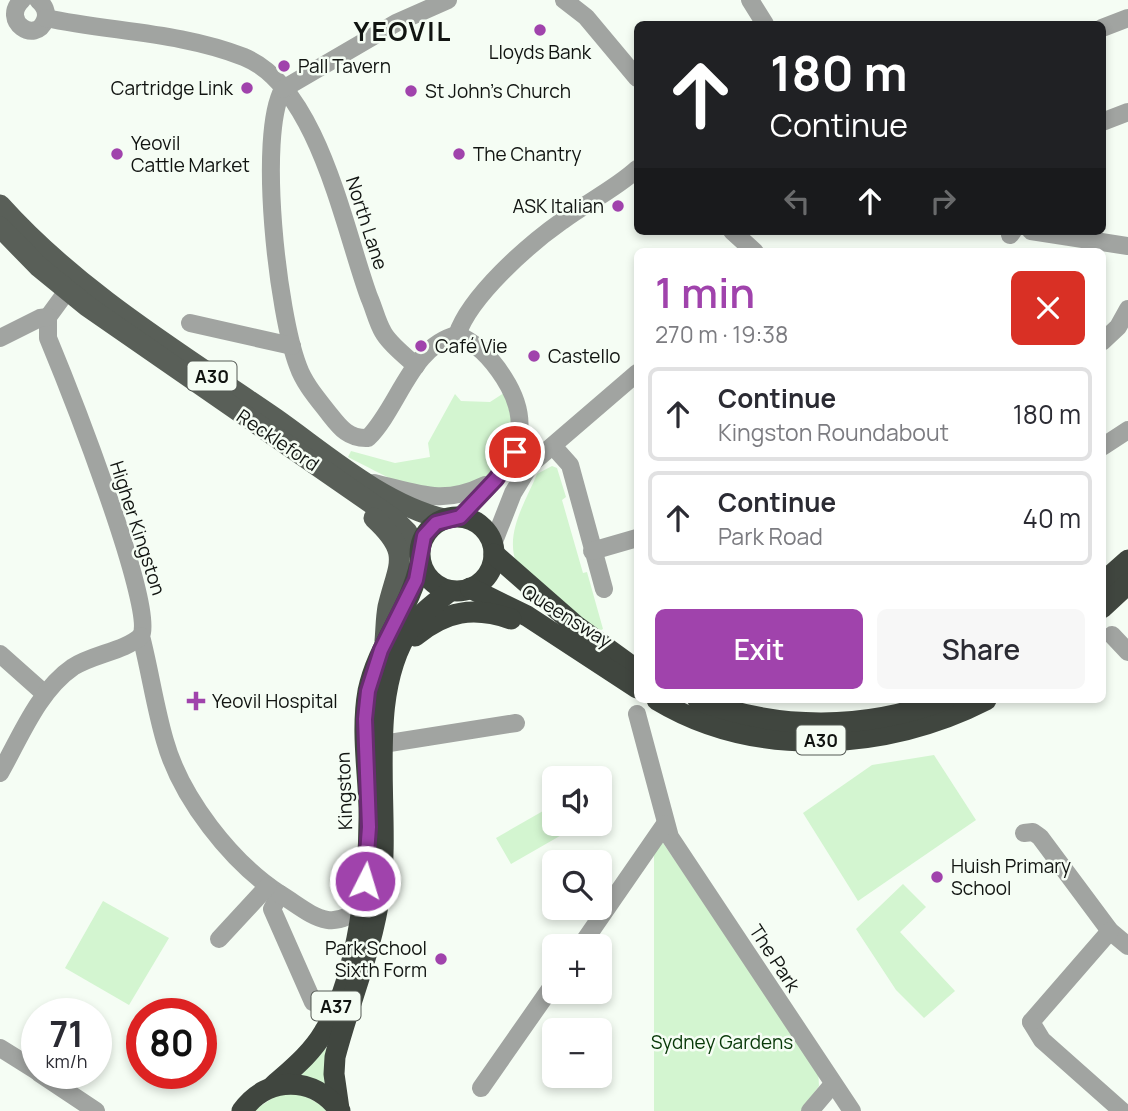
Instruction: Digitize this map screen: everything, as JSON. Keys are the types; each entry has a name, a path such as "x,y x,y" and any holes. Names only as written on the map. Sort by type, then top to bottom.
{"highway":[{"path":"452,518 480,525 493,549 489,573 460,590 434,584 420,558 429,528 452,518"},
{"name":"Queensway","path":"493,549 575,625 634,668"},
{"name":"Kingston","path":"273,1086 306,1056 326,1030 353,952 363,905 369,827 366,711 372,678 392,645 414,588 420,558"},
{"path":"1106,579 1128,560"},
{"path":"1106,604 1128,584"},
{"name":"Queensway","path":"460,590 508,606 553,632 634,686"},
{"name":"Kingston","path":"340,1110 334,1074 335,1057 369,950 382,879 385,695 392,645 413,624 460,590"},
{"path":"392,645 437,620 467,611 495,613 553,632"},
{"name":"A30","path":"663,703 693,717 742,733 802,741 880,737 921,728 979,703"},
{"name":"A30","path":"708,703 760,718 816,724 895,717 936,703"},
{"name":"A37","path":"242,1111 257,1093 273,1086 292,1084 309,1086 325,1094 340,1110"}],"main road":[{"name":"Reckleford","path":"0,205 47,254 87,286 367,482 421,512 452,518"},
{"name":"Reckleford","path":"0,228 67,291 401,525 420,558"},
{"path":"326,473 388,531 400,551 400,570 388,608 392,645"}],"street":[{"path":"22,0 13,12 8,27 30,31 40,27 46,18 45,8 38,0"},
{"path":"448,0 396,23 283,89 276,102 273,135 272,238 292,346 299,368 314,395 341,429 356,439 368,438 379,428 416,366 440,339 457,335 472,341 496,365 515,395 520,413 521,430 515,452 494,481 452,518"},
{"path":"564,0 586,17 634,74"},
{"path":"750,0 763,21"},
{"name":"North Lane","path":"46,18 155,33 244,57 258,65 283,89 307,121 324,161 383,332 416,366"},
{"path":"1106,26 1128,18"},
{"path":"1106,120 1128,112"},
{"path":"457,335 463,318 506,270 559,223 634,171"},
{"path":"736,235 751,248"},
{"path":"1057,235 1128,246"},
{"path":"0,338 40,318 48,317 67,291"},
{"path":"1106,338 1118,327 1128,309"},
{"name":"Higher Kingston","path":"48,317 48,338 125,551 144,620 141,636 165,743 182,786 236,857 274,890 330,921 344,919 363,905"},
{"path":"190,323 292,346"},
{"path":"493,549 521,478 530,465 634,376"},
{"path":"1106,444 1128,430"},
{"path":"553,446 570,464 604,589"},
{"name":"Reckleford","path":"367,482 440,498 462,495 494,481"},
{"path":"592,551 634,539"},
{"path":"1112,635 1128,652"},
{"path":"0,773 45,694 73,667 141,636"},
{"path":"0,654 45,694"},
{"name":"The Park","path":"637,714 670,837 852,1111"},
{"path":"383,744 516,723"},
{"path":"589,934 665,824"},
{"path":"1024,833 1033,832 1040,837 1110,931 1128,946"},
{"path":"219,939 274,890"},
{"path":"274,890 272,909 313,992"},
{"path":"1110,931 1022,1021 1122,1111"},
{"path":"481,1088 542,1001"},
{"path":"0,1048 21,1061"},
{"path":"810,1111 833,1084"},
{"path":"63,1089 96,1111"}],"green space":[{"path":"507,391 512,422 508,449 493,472 481,480 445,492 427,491 392,479 348,457 351,451 395,463 430,457 428,443 455,394 461,401 490,402"},
{"path":"552,466 557,468 566,497 562,500 603,629 597,632 516,562 513,551 518,517 537,474"},
{"path":"934,755 976,820 858,901 803,813 872,765"},
{"path":"542,812 542,836 560,836 511,864 496,838"},
{"name":"Sydney Gardens","path":"659,843 663,843 818,1068 819,1086 801,1111 654,1111 654,855"},
{"path":"903,884 926,907 900,932 955,991 924,1018 896,990 856,929"},
{"path":"103,901 169,938 133,998 126,998 126,1003 65,968"},
{"path":"331,1043 325,1085 300,1076"},
{"path":"300,1093 331,1111 253,1111 279,1094"}],"place":[{"name":"Lloyds Bank","path":"540,30"},
{"name":"Pall Tavern","path":"284,66"},
{"name":"Cartridge Link","path":"247,88"},
{"name":"St John's Church","path":"411,91"},
{"name":"Yeovil Cattle Market","path":"117,154"},
{"name":"The Chantry","path":"459,154"},
{"name":"ASK Italian","path":"618,206"},
{"name":"Café Vie","path":"421,346"},
{"name":"Castello","path":"534,356"},
{"name":"Yeovil Hospital","path":"196,701"},
{"name":"Huish Primary School","path":"937,877"},
{"name":"Park School Sixth Form","path":"441,959"}],"district":[{"name":"YEOVIL","path":"403,31"}],"route":[{"path":"365,881 369,827 365,719 368,691 381,650 414,588 420,563 419,552 429,528 444,519 460,517 496,479 515,452"}]}
